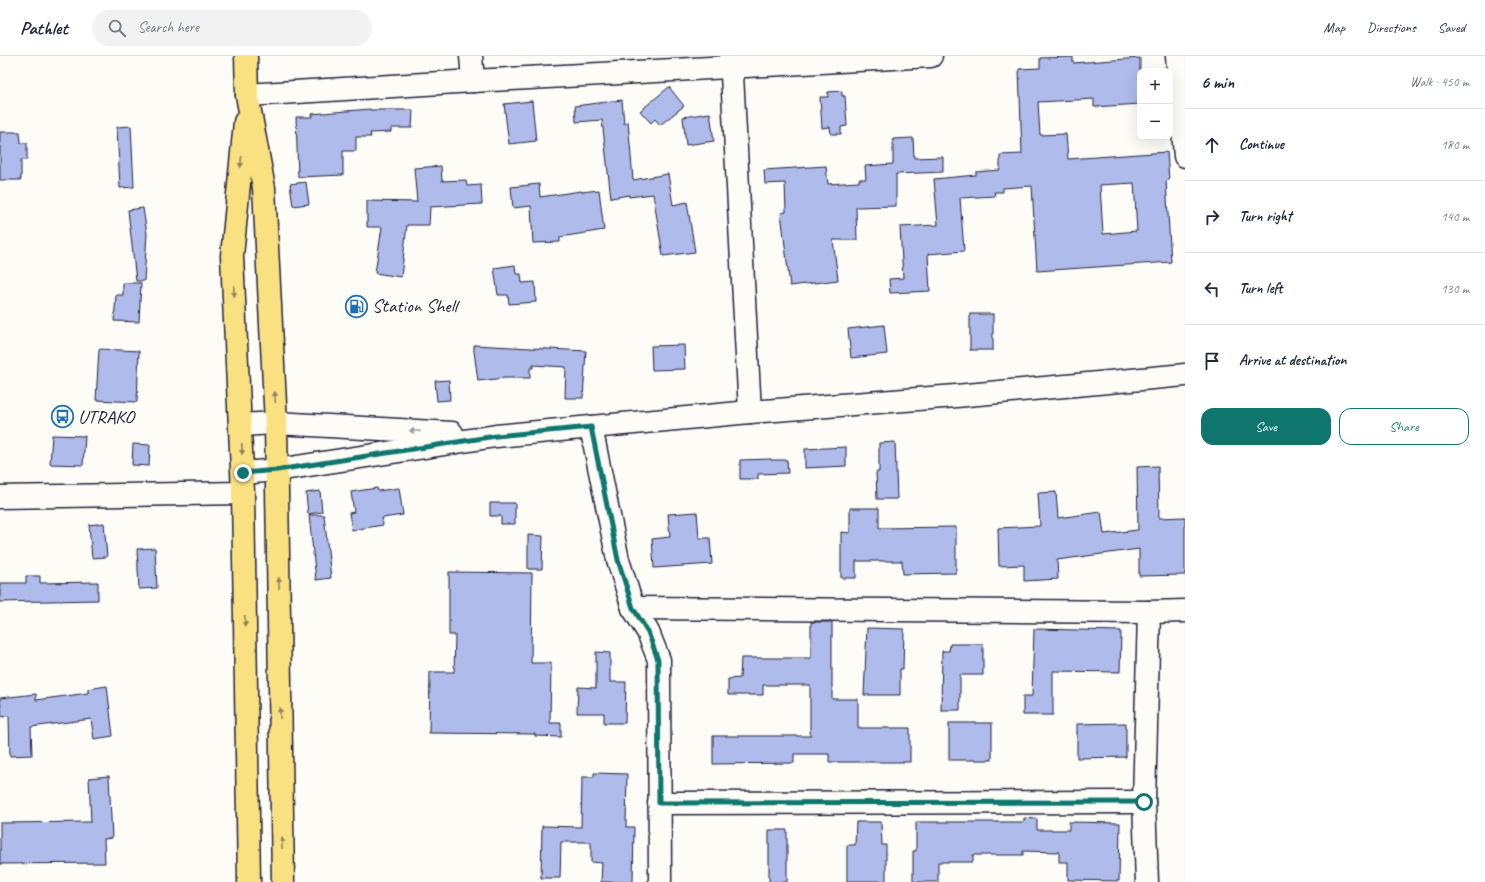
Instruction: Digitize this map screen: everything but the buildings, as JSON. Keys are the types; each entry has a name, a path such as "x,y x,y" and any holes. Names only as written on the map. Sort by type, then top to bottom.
{"highway":[{"path":"246,56 247,95 232,256 243,483 249,882"},
{"path":"247,95 264,188 276,423 283,882"}],"street":[{"path":"471,56 473,81"},
{"path":"247,95 473,81 731,62 931,56"},
{"path":"1177,56 1185,156"},
{"path":"731,62 750,412"},
{"path":"0,497 243,483 277,470 496,436 750,412 956,396 1185,375"},
{"path":"241,425 276,423 496,436"},
{"path":"591,427 618,560 633,608 648,632 658,660 660,882"},
{"path":"633,608 1149,612 1185,610"},
{"path":"1146,882 1144,802 1149,612"},
{"path":"659,803 1144,802"}],"place":[{"name":"Station Shell","path":"356,306"},
{"name":"UTRAKO","path":"62,417"}],"route":[{"path":"243,473 277,470 496,436 591,427 618,560 633,608 648,632 658,660 659,803 1144,802"}]}
